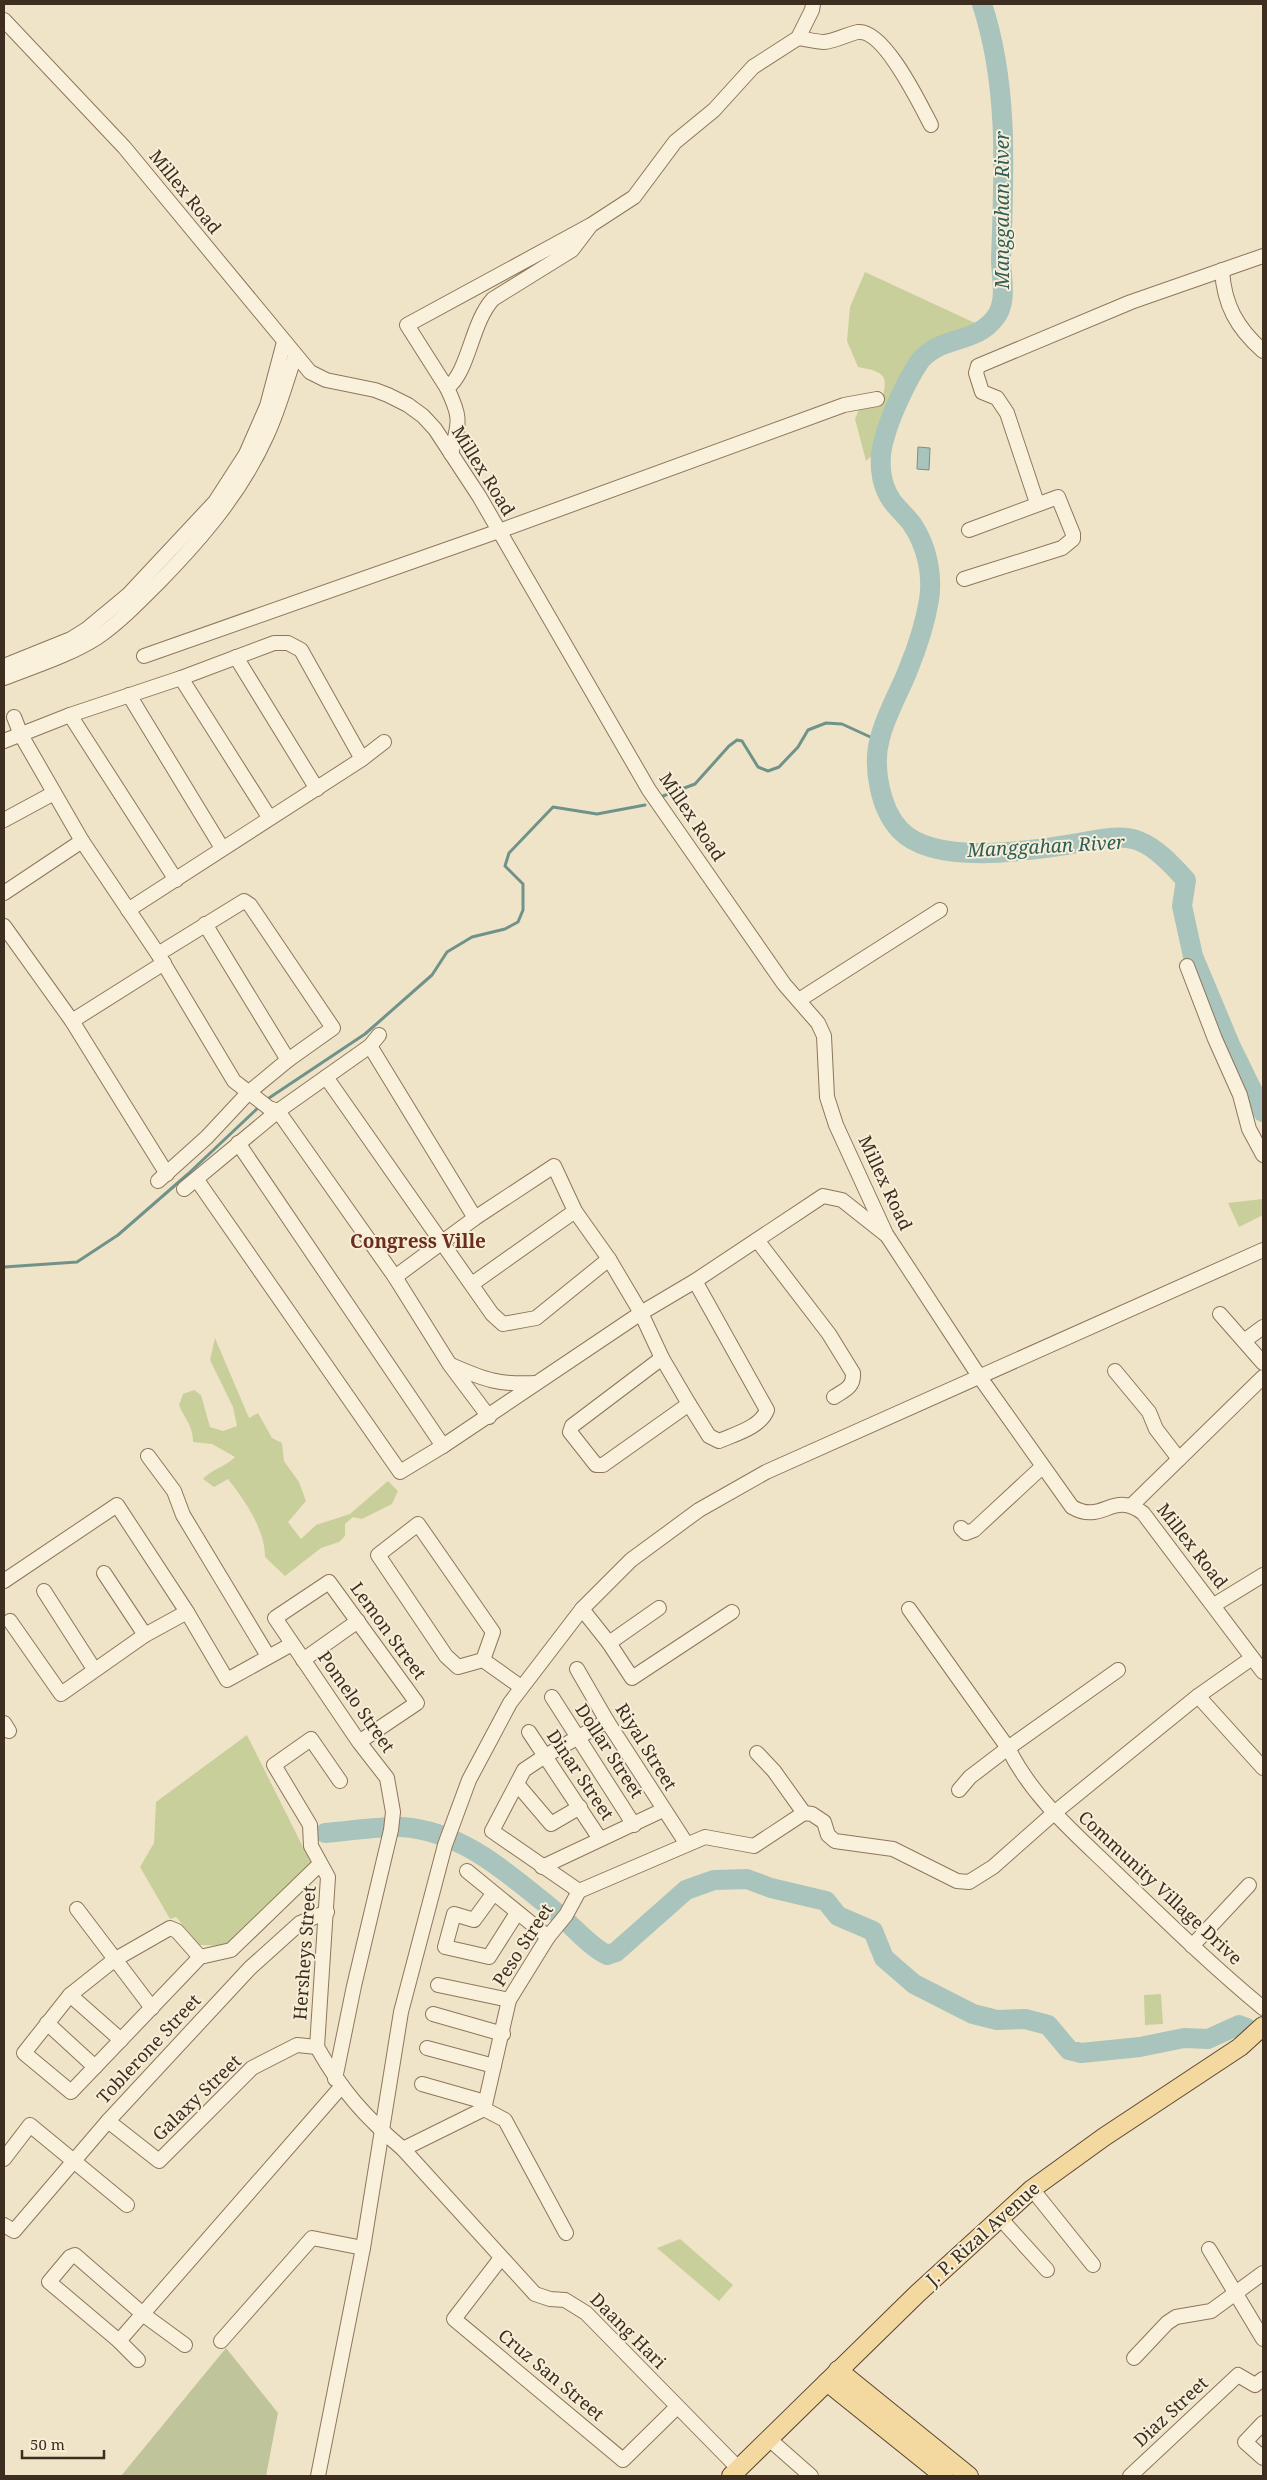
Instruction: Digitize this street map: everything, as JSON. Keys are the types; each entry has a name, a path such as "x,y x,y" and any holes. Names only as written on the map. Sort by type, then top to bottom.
{"main road":[{"name":"J. P. Rizal Avenue","path":"735,2472 916,2294 1032,2189 1104,2137 1240,2047 1263,2026"},
{"path":"832,2376 944,2476"},
{"path":"832,2376 969,2476"}],"street":[{"path":"451,454 459,423 458,412 447,388 408,325 591,226 634,198 675,142 714,110 753,67 798,38 812,10 812,4"},
{"name":"Millex Road","path":"4,20 124,147 310,372 326,380 375,390 408,405 423,416 435,429 499,531 649,790 784,984 818,1024 824,1036 827,1097 836,1125 886,1234 979,1376 1072,1507 1084,1514 1118,1505 1132,1504 1154,1524 1263,1672"},
{"path":"798,38 824,42 858,32 869,33 878,40 906,77 931,125"},
{"path":"447,388 458,376 477,323 485,307 494,299 572,250 591,226"},
{"path":"1037,503 1011,420 997,398 982,392 976,373 978,366 1131,302 1263,256"},
{"path":"1222,270 1223,292 1231,312 1250,340 1263,351"},
{"path":"4,666 71,639 87,629 128,595 215,502 246,454 267,406 284,342"},
{"path":"4,678 38,665 97,637 138,603 177,564 224,510 242,483 268,435 295,356"},
{"path":"144,656 499,531 844,405 877,400"},
{"path":"964,579 1070,543 1073,534 1060,498 1037,503 970,530"},
{"path":"4,742 70,715 181,678 274,643 288,643 301,650 362,759"},
{"path":"236,657 317,789"},
{"path":"181,678 269,817"},
{"path":"129,695 222,848"},
{"path":"70,715 176,880"},
{"path":"14,717 21,735 82,841 161,959 234,1081 273,1110 395,1277 450,1365 488,1417"},
{"path":"128,910 269,817 317,789 384,742"},
{"path":"4,820 54,793"},
{"path":"4,893 82,841"},
{"path":"4,926 72,1021 162,1177 288,1060 333,1028 250,905 244,901 204,924 161,959 72,1021"},
{"path":"799,1000 940,910"},
{"path":"204,924 288,1060"},
{"path":"1187,966 1215,1039 1240,1095 1249,1130 1263,1155"},
{"path":"184,1189 197,1180 273,1110 326,1077 374,1041 475,1218"},
{"path":"326,1077 492,1314 503,1324 536,1318 609,1259"},
{"path":"238,1143 443,1446"},
{"path":"395,1277 475,1218 554,1166 576,1211 609,1259 641,1312 662,1358 689,1404 709,1436 718,1441 745,1430 764,1418 767,1410 695,1281"},
{"path":"197,1180 400,1472 488,1417 641,1312 695,1281 823,1196 842,1200 886,1234"},
{"path":"472,1284 576,1211"},
{"path":"757,1240 829,1334 853,1373 854,1380 850,1387 834,1397"},
{"path":"318,2476 363,2248 401,2012 447,1839 469,1780 502,1715 521,1687 582,1609 631,1560 699,1510 766,1472 1263,1250"},
{"path":"1220,1314 1263,1363"},
{"path":"1244,1341 1263,1327"},
{"path":"662,1358 572,1426 570,1432 596,1465 603,1465 689,1404"},
{"path":"450,1365 478,1377 505,1384 537,1383"},
{"path":"1115,1371 1149,1412 1156,1429 1179,1459"},
{"path":"1132,1504 1263,1377"},
{"path":"148,1456 174,1491 184,1515 268,1656"},
{"path":"961,1528 966,1533 974,1530 1042,1467"},
{"path":"4,1581 117,1505 187,1612 227,1680 292,1644"},
{"path":"483,1660 493,1632 418,1524 378,1555 446,1656 458,1666 483,1660 521,1687"},
{"path":"104,1573 145,1635"},
{"path":"1214,1606 1263,1575"},
{"name":"Pomelo Street","path":"329,1582 275,1618 359,1742 387,1778 393,1812 391,1830 354,1986 338,2083"},
{"name":"Lemon Street","path":"329,1582 417,1703 359,1742"},
{"path":"44,1591 94,1669"},
{"path":"609,1643 659,1608"},
{"path":"582,1609 609,1643 632,1678 732,1612"},
{"name":"Community Village Drive","path":"909,1609 1008,1748 1016,1765 1054,1813 1192,1946 1263,2008"},
{"path":"10,1621 61,1694 145,1635 187,1612"},
{"path":"303,1660 358,1621"},
{"path":"608,1722 545,1756 524,1770 492,1832 579,1890 705,1837 754,1846 804,1813 812,1814 824,1822 828,1835 836,1842 892,1849 957,1881 969,1882 993,1867 1054,1813 1198,1696 1252,1658"},
{"name":"Riyal Street","path":"577,1669 608,1722 686,1844"},
{"path":"959,1790 970,1777 1008,1748 1118,1670"},
{"path":"1198,1696 1263,1768"},
{"name":"Dollar Street","path":"552,1697 634,1825"},
{"name":"Dinar Street","path":"529,1732 600,1839"},
{"name":"Hersheys Street","path":"318,2047 328,1877 311,1846 310,1824 274,1765 311,1739 340,1780"},
{"path":"757,1753 774,1771 804,1813"},
{"path":"517,1784 551,1824 580,1808"},
{"path":"542,1867 663,1810"},
{"path":"200,1957 177,1932 170,1928 114,1960 70,1995 24,2053 71,2092 200,1957 231,1950 320,1864"},
{"path":"468,1871 493,1894 548,1936"},
{"path":"1192,1946 1249,1885"},
{"name":"Peso Street","path":"485,2106 503,2034 509,2000 548,1936 563,1918 579,1890"},
{"path":"493,1894 474,1920 454,1914 445,1947 489,1958 517,1912"},
{"path":"77,1909 152,2008"},
{"name":"Toblerone Street","path":"9,2228 74,2162 108,2121 250,1968 300,1923 327,1912"},
{"path":"438,1985 509,2000"},
{"path":"70,1995 121,2040"},
{"path":"433,2014 503,2034"},
{"path":"47,2023 95,2067"},
{"name":"Galaxy Street","path":"108,2121 156,2160 160,2161 252,2068 297,2045 318,2047"},
{"name":"Daang Hari","path":"318,2047 338,2083 382,2132 403,2149 535,2294 550,2299 565,2300 586,2313 677,2407 735,2472"},
{"path":"427,2048 494,2066"},
{"path":"119,2342 144,2315 338,2083"},
{"path":"422,2084 485,2106 505,2120 566,2233"},
{"path":"403,2149 485,2106"},
{"path":"4,2158 30,2125 127,2206"},
{"path":"1032,2189 1094,2265"},
{"path":"1000,2218 1047,2270"},
{"path":"221,2341 312,2238 363,2248"},
{"path":"1209,2249 1263,2339"},
{"path":"138,2360 49,2282 70,2257 75,2255 144,2315 185,2345"},
{"name":"Cruz San Street","path":"501,2258 454,2319 623,2460 677,2407"},
{"path":"1134,2358 1167,2323 1176,2317 1211,2311 1263,2273"},
{"name":"Diaz Street","path":"1130,2476 1238,2375 1255,2385 1263,2379"},
{"path":"1263,2423 1245,2442 1263,2458"},
{"path":"769,2439 811,2476"}],"green space":[{"path":"865,272 975,323 969,329 925,343 912,362 877,438 873,455 866,461 855,419 862,402 881,403 885,381 880,373 858,367 847,341 850,307"},
{"path":"1262,1199 1263,1215 1239,1227 1228,1203"},
{"path":"215,1338 249,1418 258,1413 272,1438 282,1443 284,1461 299,1482 306,1501 288,1522 301,1539 316,1525 350,1514 388,1481 398,1491 392,1504 362,1519 353,1517 345,1524 345,1536 339,1542 321,1548 285,1576 265,1557 262,1536 258,1526 228,1479 214,1487 203,1479 235,1457 212,1444 193,1442 190,1427 179,1405 183,1394 194,1390 201,1395 210,1427 223,1431 237,1426 233,1407 210,1360"},
{"path":"247,1735 314,1869 228,1946 200,1945 176,1917 170,1919 140,1867 154,1843 156,1802"},
{"path":"1161,1994 1163,2024 1145,2025 1144,1995"},
{"path":"680,2239 733,2285 719,2301 657,2248"},
{"path":"226,2348 278,2413 266,2476 121,2476"}],"water":[{"path":"918,447 930,448 929,470 917,469"}],"waterway":[{"name":"Manggahan River","path":"982,4 991,35 1001,98 1003,130 1001,259 1003,297 999,312 989,325 975,334 944,344 921,359 899,399 887,428 881,452 881,470 884,486 892,501 910,521 922,542 928,561 930,581 929,600 915,653 880,738 877,761 883,799 887,811 900,830 915,841 935,848 958,852 1007,852 1106,838 1123,838 1139,841 1158,853 1186,880 1182,906 1193,956 1231,1047 1263,1112"},
{"path":"663,796 695,784 729,746 737,740 742,741 758,767 768,771 779,767 798,747 808,730 826,723 842,724 879,741"},
{"path":"266,1100 365,1034 432,975 447,952 472,937 505,929 518,922 523,910 523,884 505,866 509,853 553,807 597,814 645,805"},
{"path":"4,1267 77,1262 118,1235 188,1174 260,1106"},
{"path":"325,1833 401,1827 423,1830 443,1836 482,1856 518,1881 592,1945 607,1955 616,1952 686,1890 714,1880 747,1879 771,1888 826,1901 838,1916 873,1931 884,1958 914,1984 973,2014 997,2020 1025,2019 1048,2025 1069,2050 1081,2053 1140,2047 1184,2038 1208,2039 1239,2025 1247,2028"}],"district":[{"name":"Congress Ville","path":"418,1241"}]}
